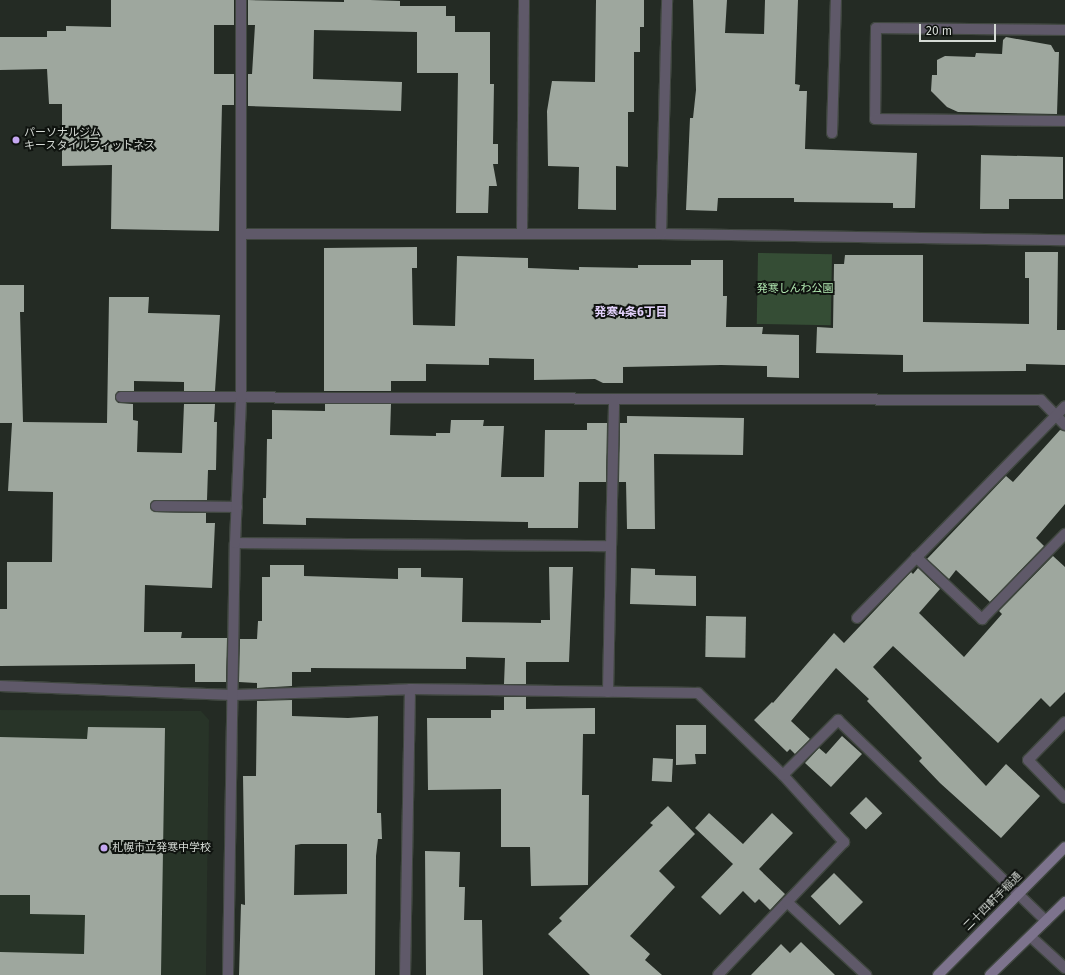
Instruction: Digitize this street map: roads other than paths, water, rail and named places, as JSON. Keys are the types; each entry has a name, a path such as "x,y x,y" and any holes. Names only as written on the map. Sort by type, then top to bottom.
{"street":[{"path":"228,975 235,543 241,398 241,0"},
{"path":"522,233 524,0"},
{"path":"661,234 667,0"},
{"path":"832,133 836,0"},
{"path":"1065,30 876,28 875,119 1065,121"},
{"path":"241,234 661,234 1065,240"},
{"path":"121,397 1041,400 1065,425"},
{"path":"608,692 614,398"},
{"path":"857,618 1055,414 1065,406"},
{"path":"156,506 237,507"},
{"path":"916,557 982,618 1065,534"},
{"path":"235,543 611,546"},
{"path":"0,686 233,695 410,689 698,693 783,775 844,842 718,975"},
{"path":"405,975 410,689"},
{"path":"783,775 838,720 1046,921"},
{"path":"1065,722 1028,760 1065,798"},
{"name":"二十四軒手稲通","path":"938,975 1065,846"},
{"path":"787,902 866,975"},
{"path":"990,975 1031,937 1065,902"},
{"path":"1031,937 1065,968"}],"place":[{"name":"パーソナルジム キースタイルフィットネス","path":"16,140"},
{"name":"札幌市立発寒中学校","path":"104,848"}],"district":[{"name":"発寒4条6丁目","path":"631,313"}],"park label":[{"name":"発寒しんわ公園","path":"795,289"}]}
